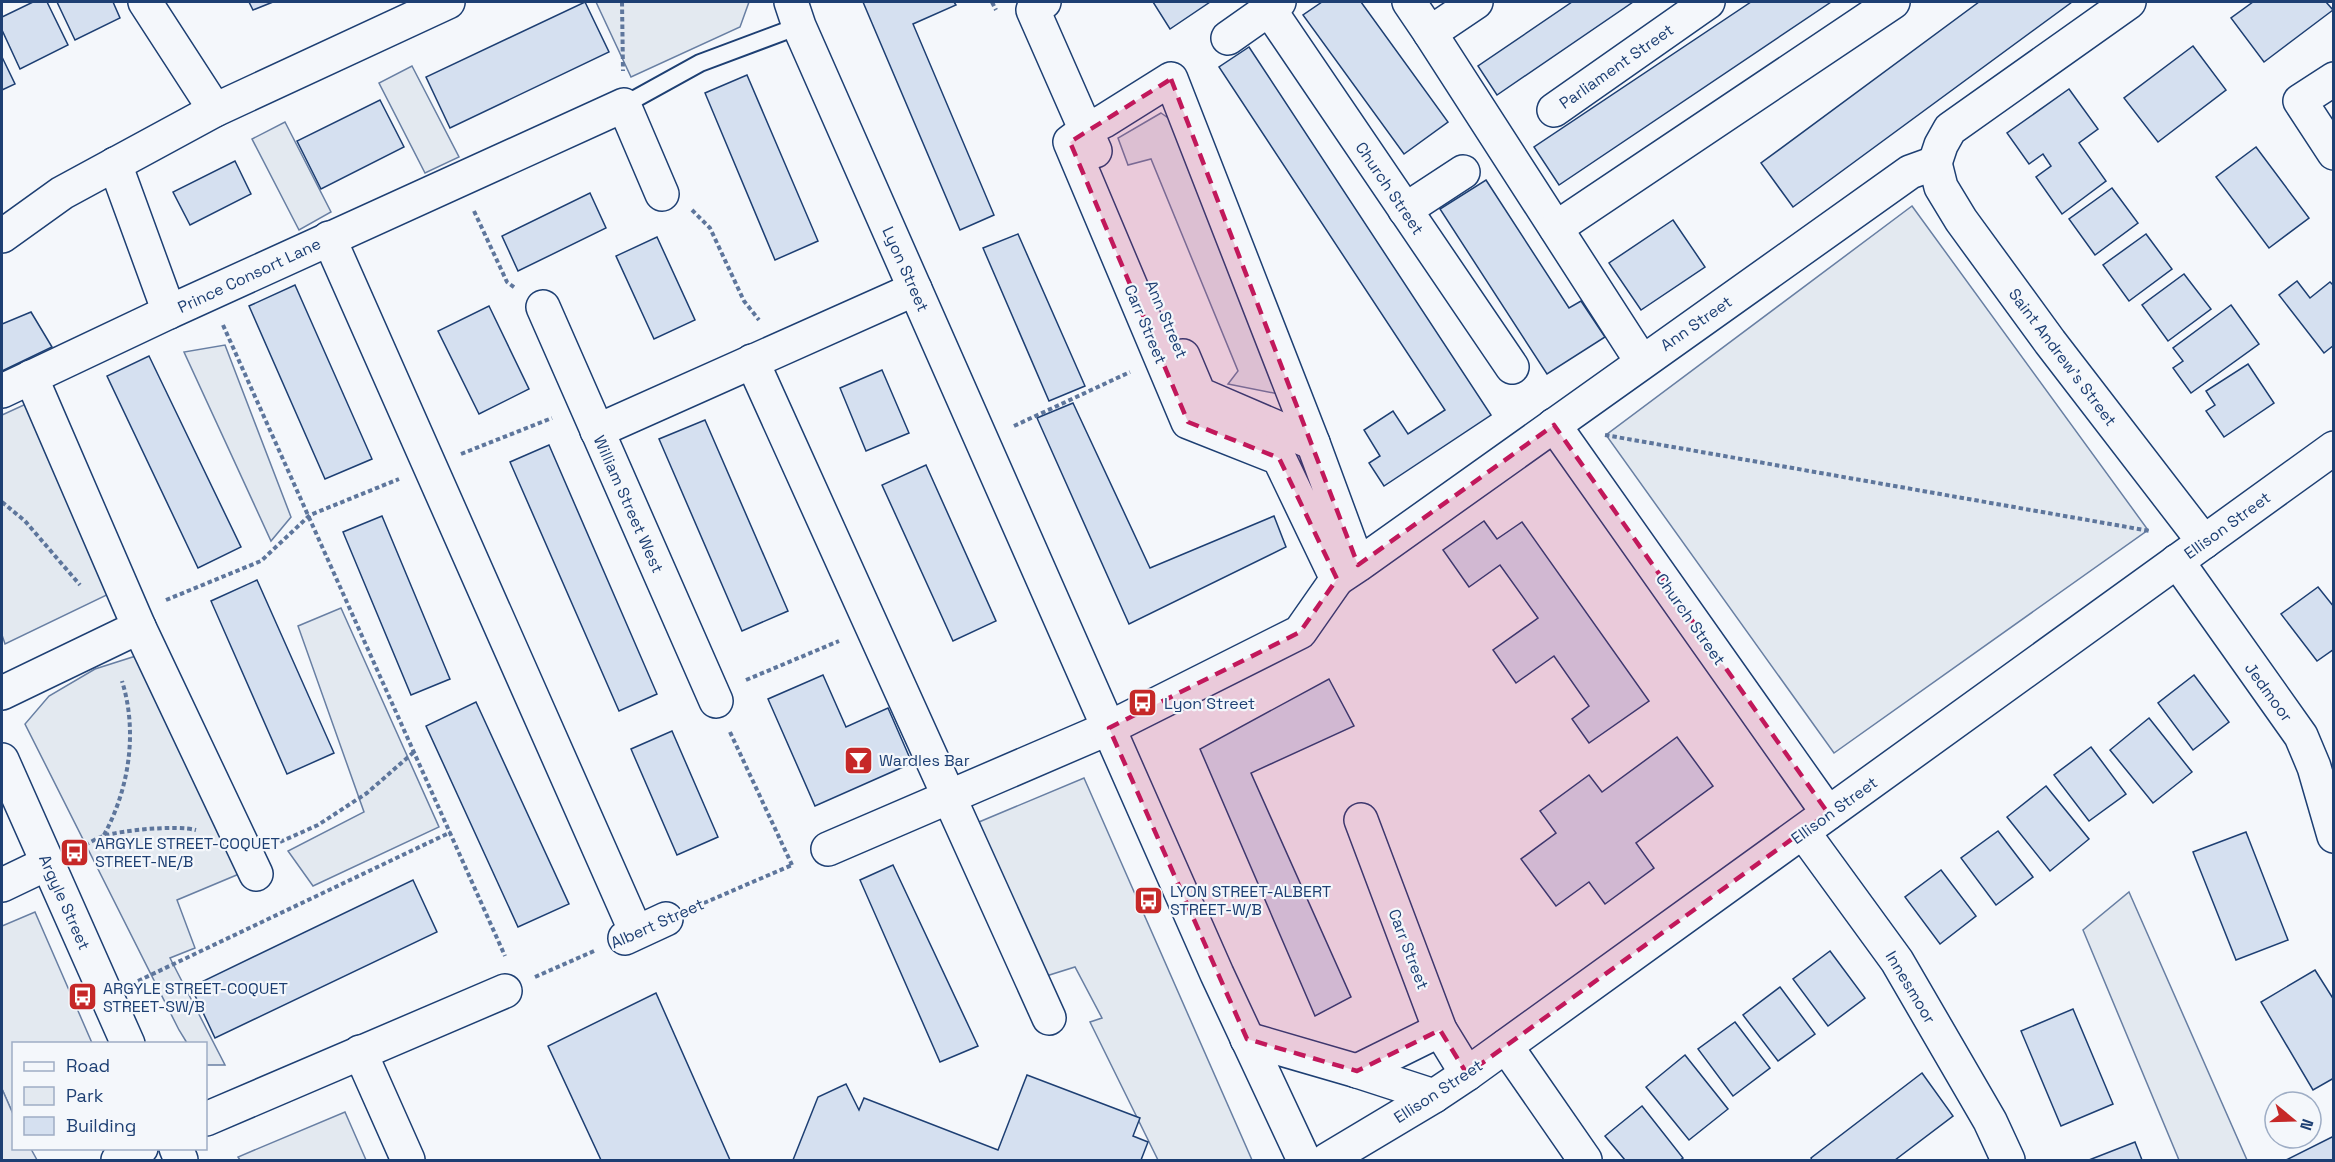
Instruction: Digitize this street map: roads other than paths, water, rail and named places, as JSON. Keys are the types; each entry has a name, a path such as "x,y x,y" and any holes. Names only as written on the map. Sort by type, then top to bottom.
{"street":[{"path":"145,2 215,110"},
{"path":"2,236 62,193 215,110 448,2"},
{"path":"1044,2 1033,10 1086,130 1170,79 1313,443 1347,572"},
{"path":"1409,2 1642,362"},
{"path":"1430,33 1476,2"},
{"name":"Parliament Street","path":"1554,110 1708,2"},
{"path":"1556,228 1893,2"},
{"path":"1935,164 1941,145 1950,129 2129,2"},
{"path":"1228,38 1274,5"},
{"name":"Church Street","path":"1274,5 1405,210 1512,367"},
{"name":"Lyon Street","path":"795,14 1247,1039 1304,1161"},
{"path":"2334,79 2300,101 2334,153"},
{"path":"624,105 662,194"},
{"name":"Prince Consort Lane","path":"2,391 209,293 624,105"},
{"name":"Carr Street","path":"1086,130 1070,142 1188,422 1279,458 1347,572"},
{"name":"Ann Street","path":"1086,130 1199,394 1313,443"},
{"name":"Prince Consort Lane","path":"115,164 169,312"},
{"name":"Ann Street","path":"1109,728 1300,632 1347,572 1910,172 1935,164"},
{"name":"Saint Andrew's Street","path":"1935,164 1941,187 1961,220 2050,342 2204,542"},
{"path":"1405,210 1463,172"},
{"name":"Albert Street","path":"329,238 430,466 630,935 666,919"},
{"path":"592,418 752,361 915,289"},
{"name":"William Street West","path":"543,307 714,698"},
{"path":"752,361 1049,1018"},
{"path":"31,377 136,620 256,874"},
{"name":"Church Street","path":"1554,425 1828,813"},
{"name":"Ellison Street","path":"1327,1161 1467,1074 2334,448"},
{"name":"Jedmoor","path":"2177,561 2301,735 2314,767 2334,836"},
{"path":"2,693 110,641 136,620"},
{"path":"828,849 1109,728"},
{"name":"Argyle Street","path":"2,760 127,1042"},
{"name":"Carr Street","path":"1361,820 1440,1030 1467,1074"},
{"name":"Innesmoor","path":"1803,832 1897,961 1990,1121 2002,1158"},
{"path":"2,885 48,863"},
{"path":"207,1119 511,987"},
{"path":"1357,1071 1440,1030"},
{"path":"1247,1039 1434,1096"},
{"path":"1506,1046 1585,1161"},
{"path":"360,1052 408,1161"},
{"path":"118,1161 139,1150"}],"lane":[{"path":"624,105 795,14"}],"place":[{"name":"Lyon Street","path":"1143,703"},
{"name":"Wardles Bar","path":"858,760"},
{"name":"ARGYLE STREET-COQUET STREET-NE/B","path":"74,852"},
{"name":"LYON STREET-ALBERT STREET-W/B","path":"1149,900"},
{"name":"ARGYLE STREET-COQUET STREET-SW/B","path":"82,997"}]}
